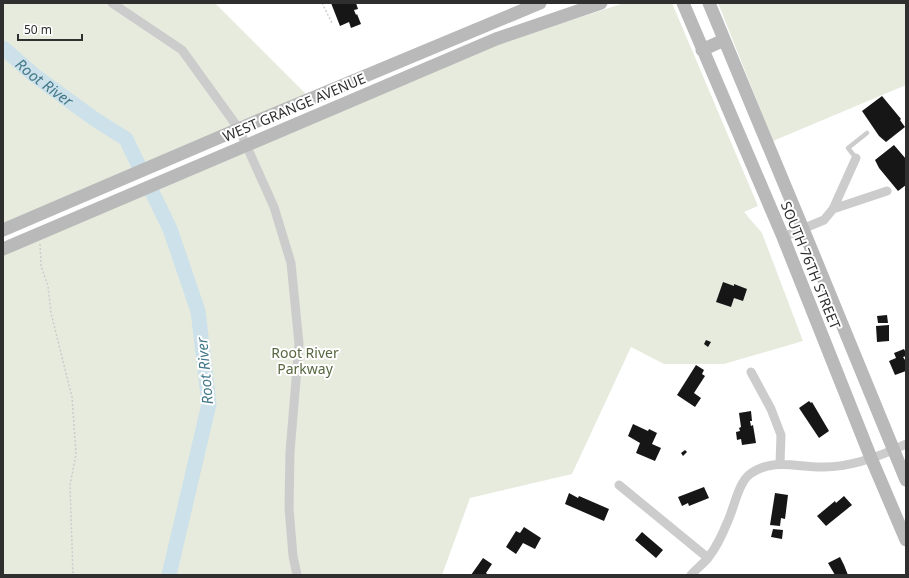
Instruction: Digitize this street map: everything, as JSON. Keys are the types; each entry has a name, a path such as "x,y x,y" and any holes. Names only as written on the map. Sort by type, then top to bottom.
{"street":[{"path":"112,3 182,50 239,129 274,207 291,263 299,344 290,452 289,508 293,556 297,575"},
{"name":"WEST GRANGE AVENUE","path":"3,230 540,3"},
{"name":"WEST GRANGE AVENUE","path":"3,249 496,39 585,6 601,3"},
{"name":"SOUTH 76TH STREET","path":"683,3 783,238 871,458 906,540"},
{"name":"SOUTH 76TH STREET","path":"709,3 906,480"},
{"path":"702,50 724,40"},
{"path":"783,238 824,220 833,209 856,158"},
{"path":"140,172 146,187"},
{"path":"833,209 887,191"},
{"path":"751,372 771,409 781,435 780,464"},
{"path":"691,575 708,558 727,523 738,492 749,475 763,467 780,464 824,467 853,464 894,450 906,444"},
{"path":"620,485 708,558"}],"lane":[{"path":"856,158 848,148 867,133"}],"path":[{"path":"322,3 332,23"},
{"path":"38,234 41,250 41,266 48,286 51,312 72,398 76,454 70,485 72,575"}],"green space":[{"path":"3,3 215,3 307,95 3,225"},
{"name":"Root River Parkway","path":"624,3 672,3 758,206 744,212 762,233 803,341 724,364 664,364 631,347 572,474 470,498 442,575 3,575 3,253 495,45"},
{"path":"718,3 906,3 906,85 773,141"}],"building":[{"path":"331,3 356,3 358,9 354,10 361,24 351,28 349,22 340,26"},
{"path":"882,96 901,119 900,120 905,127 886,142 879,136 862,111"},
{"path":"894,145 906,159 906,185 898,191 879,168 875,160"},
{"path":"723,282 747,289 743,301 734,298 731,307 716,302"},
{"path":"887,315 888,323 878,323 877,316"},
{"path":"889,325 889,341 877,342 876,326"},
{"path":"706,340 711,342 708,347 704,344"},
{"path":"904,349 906,356 903,357 906,360 906,371 895,375 889,361 896,358 894,353"},
{"path":"696,365 704,370 702,374 705,376 694,393 701,398 695,407 677,395"},
{"path":"809,401 811,403 812,402 829,431 819,438 799,408"},
{"path":"751,411 752,421 750,421 751,426 753,425 756,443 742,445 741,439 737,440 736,432 740,431 739,428 741,427 739,413"},
{"path":"633,424 648,431 649,429 657,433 652,444 661,448 655,461 636,453 640,443 628,436"},
{"path":"685,450 687,452 683,456 681,453"},
{"path":"704,487 709,498 689,506 688,503 682,506 678,497"},
{"path":"569,493 578,498 579,496 609,509 604,521 565,504"},
{"path":"775,493 788,495 785,519 781,518 780,526 770,525"},
{"path":"844,496 852,505 826,526 817,516 835,501 836,503"},
{"path":"524,527 541,538 535,549 523,543 516,554 506,547 516,531 520,533"},
{"path":"773,529 783,530 782,539 771,537"},
{"path":"642,532 663,550 656,558 635,540"},
{"path":"840,557 848,575 835,575 828,563"},
{"path":"483,558 492,564 486,573 488,575 471,575"}],"waterway":[{"name":"Root River","path":"3,48 34,75 93,118 126,139 138,164"},
{"name":"Root River","path":"153,194 170,229 198,311 209,404 169,575"}]}
